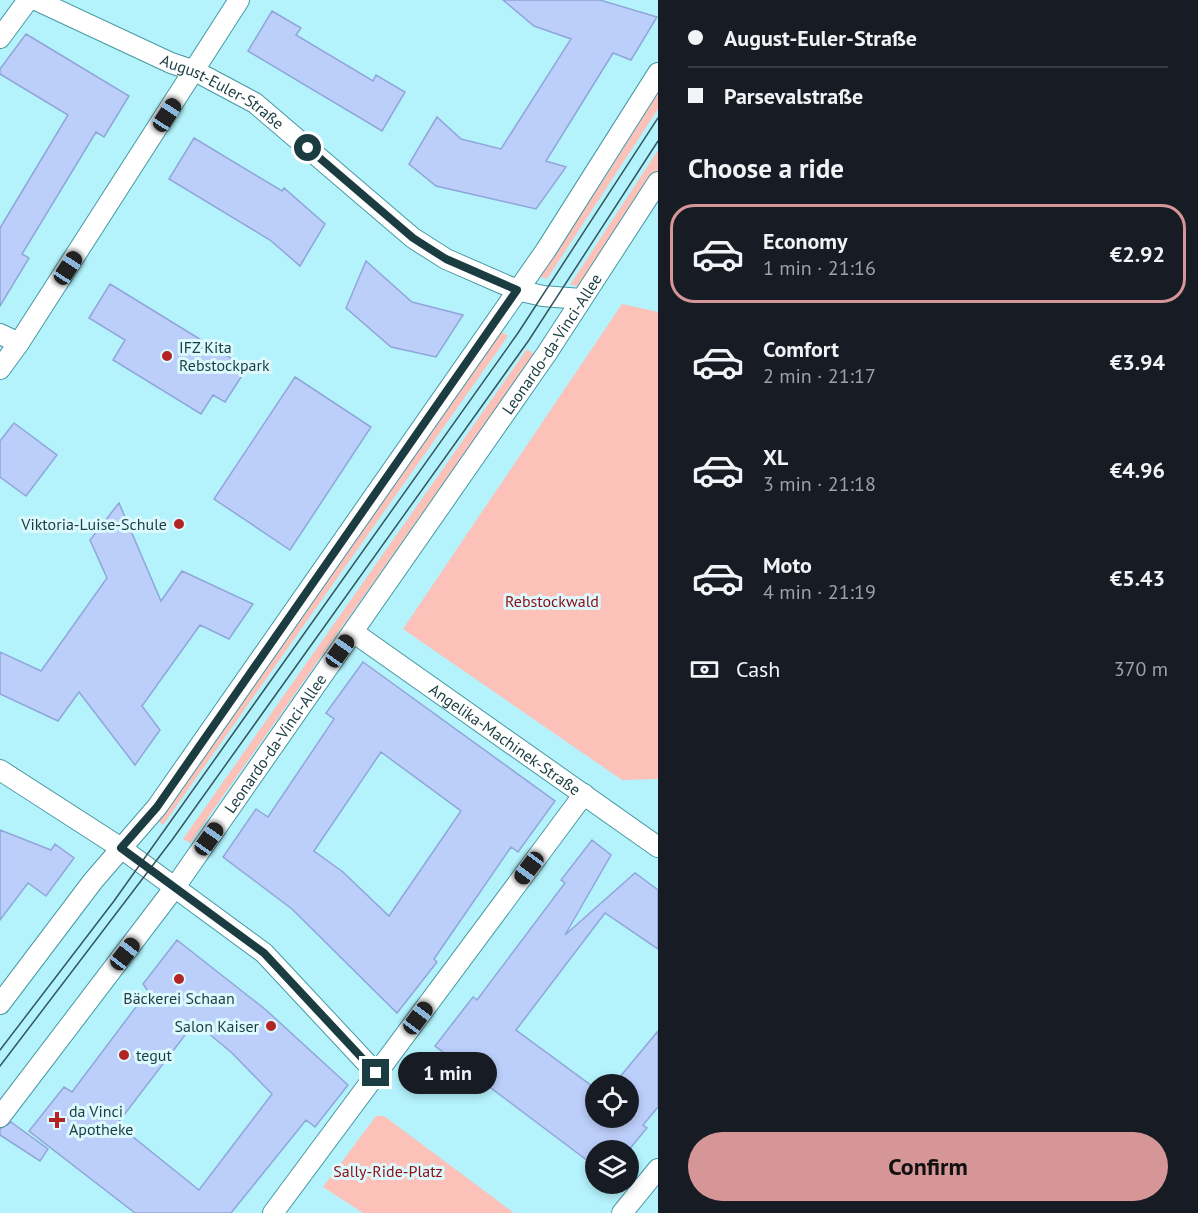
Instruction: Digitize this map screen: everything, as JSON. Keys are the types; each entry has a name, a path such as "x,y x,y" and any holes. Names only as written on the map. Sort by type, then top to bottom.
{"street":[{"path":"0,38 28,0"},
{"name":"August-Euler-Straße","path":"36,0 171,63 195,71 255,103 413,238 432,251 517,290 543,296 581,299"},
{"path":"0,369 19,344 239,0"},
{"path":"0,1004 121,848 157,807 546,250 658,73"},
{"name":"Leonardo-da-Vinci-Allee","path":"0,1117 175,887 548,353 658,182"},
{"path":"0,334 19,344"},
{"name":"Angelika-Machinek-Straße","path":"353,632 658,847"},
{"path":"0,770 121,848 280,967 314,1008 376,1073"},
{"path":"273,1213 584,794"},
{"path":"622,1213 658,1169"}],"green space":[{"path":"658,93 658,109 547,279 537,276 601,184"},
{"path":"658,150 658,170 627,220 579,286 570,285"},
{"name":"Rebstockwald","path":"622,304 658,312 658,779 622,780 403,629"},
{"path":"499,330 508,336 163,825 157,820"},
{"path":"527,349 534,354 190,843 183,839"},
{"name":"Sally-Ride-Platz","path":"376,1116 384,1116 514,1213 363,1213 323,1187"}],"building":[{"path":"503,0 600,0 657,17 631,60 613,53 546,161 566,167 536,209 436,186 409,164 437,117 461,139 501,149 571,39 534,26"},
{"path":"272,11 301,28 296,35 373,81 376,75 405,92 382,131 248,51"},
{"path":"26,34 129,96 104,137 96,132 22,254 29,258 0,306 0,228 68,115 0,74 0,69"},
{"path":"194,138 282,191 284,188 325,224 300,266 270,240 169,179"},
{"path":"366,261 412,302 463,315 436,357 391,347 346,308"},
{"path":"110,284 247,368 225,402 213,395 201,414 113,360 125,340 89,318"},
{"path":"295,377 371,427 290,550 214,499"},
{"path":"14,423 57,455 26,496 0,477 0,441"},
{"path":"119,503 161,601 182,571 253,604 229,639 200,625 142,706 160,730 135,765 79,692 58,721 0,694 0,652 41,671 107,578 90,540"},
{"path":"363,662 555,801 518,852 511,847 434,959 437,962 397,1013 292,909 223,857 256,809 268,817 334,719 326,713","holes":["381,752 461,811 389,916 343,872 314,851"]},
{"path":"0,830 51,850 55,844 74,858 46,896 28,883 0,920"},
{"path":"592,840 611,855 565,935 635,873 658,890 658,949 605,913 516,1030 585,1081 585,1128 639,1128 639,1074 622,1074 658,1031 658,1107 643,1125 647,1128 637,1140 585,1140 585,1159 435,1046 473,997 477,1000 565,883 561,880"},
{"path":"177,940 266,1010 348,1085 315,1127 306,1120 231,1213 135,1213 29,1131 64,1087 72,1092 148,991 143,984","holes":["195,1022 232,1053 272,1094 199,1190 117,1124"]},
{"path":"11,1122 48,1149 40,1161 0,1135 0,1129"}],"tram line":[{"path":"0,1050 114,901 518,333 658,118"},
{"path":"0,1066 172,840 529,340 658,141"}],"place":[{"name":"IFZ Kita Rebstockpark","path":"167,356"},
{"name":"Viktoria-Luise-Schule","path":"179,524"},
{"name":"Bäckerei Schaan","path":"179,979"},
{"name":"Salon Kaiser","path":"271,1026"},
{"name":"tegut","path":"124,1055"},
{"name":"da Vinci Apotheke","path":"57,1120"}],"route":[{"path":"308,148 413,238 432,251 517,290 157,807 121,848 199,904 280,967 303,996 376,1073"}]}
